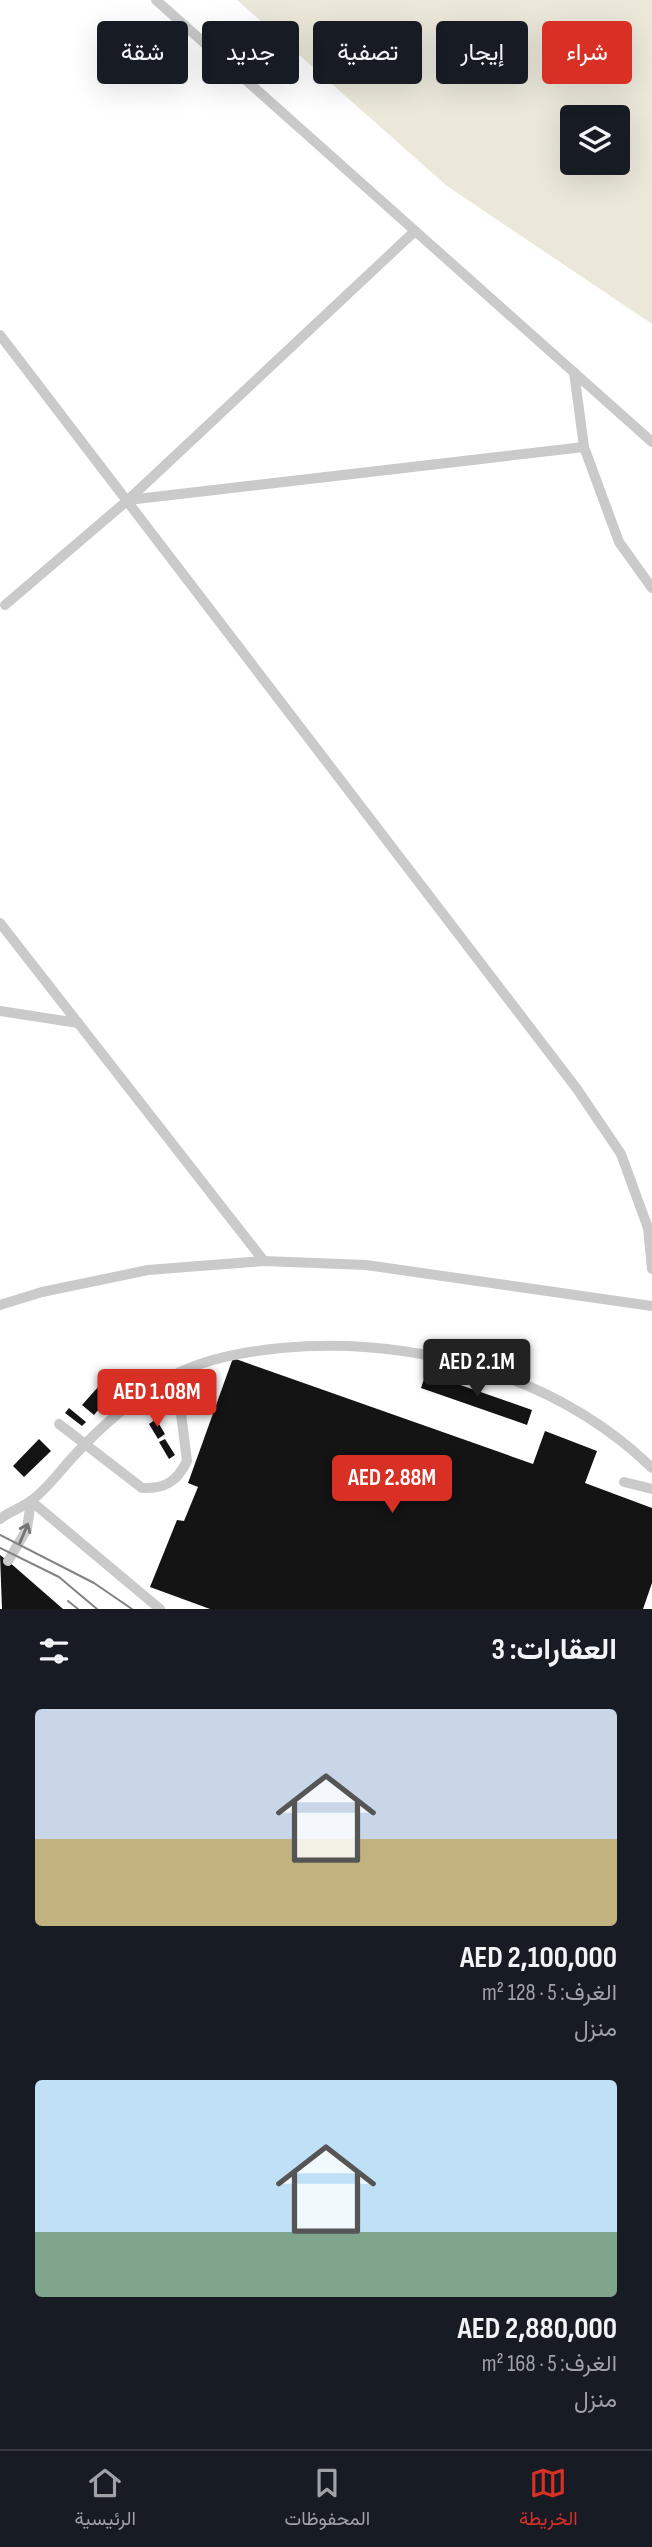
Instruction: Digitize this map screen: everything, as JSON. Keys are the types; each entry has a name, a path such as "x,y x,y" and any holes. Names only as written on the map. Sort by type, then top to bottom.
{"lane":[{"path":"156,0 652,442"},
{"path":"5,605 128,500 415,231"},
{"path":"0,335 577,1089 621,1154 648,1228 652,1269"},
{"path":"574,372 584,447 619,542 652,587"},
{"path":"128,500 584,447"},
{"path":"0,923 264,1261"},
{"path":"0,1011 78,1023"},
{"path":"0,1305 95,1279 148,1270 264,1261 366,1265 652,1306"},
{"path":"0,1519 32,1501 86,1443 140,1395 176,1374 216,1358 257,1350 352,1345 405,1350 457,1361 495,1373 555,1400 601,1427 652,1468"},
{"path":"59,1423 142,1488 156,1489 170,1484 181,1474 187,1461 176,1374"},
{"path":"624,1482 652,1489"},
{"path":"8,1561 27,1529 32,1501"},
{"path":"32,1501 160,1609"}],"shaded area":[{"path":"237,0 652,0 652,324 447,186 332,84 422,84 422,21 313,21 313,67 299,55 299,21 261,21"}],"building":[{"path":"233,1358 533,1464 545,1431 597,1451 585,1483 652,1508 652,1583 643,1609 210,1609 150,1587 177,1520 184,1521 198,1487 188,1483"},
{"path":"426,1373 532,1410 527,1425 421,1388"},
{"path":"99,1386 110,1396 94,1415 82,1405"},
{"path":"69,1408 86,1422 82,1426 65,1413"},
{"path":"156,1419 165,1434 158,1439 149,1424"},
{"path":"39,1439 51,1451 24,1477 13,1466"},
{"path":"165,1439 175,1455 169,1459 159,1442"},
{"path":"0,1555 8,1561 63,1609 2,1609"}],"tram line":[{"path":"0,1535 94,1583 132,1609"},
{"path":"0,1548 59,1577 97,1609"},
{"path":"68,1601 78,1609"}]}
